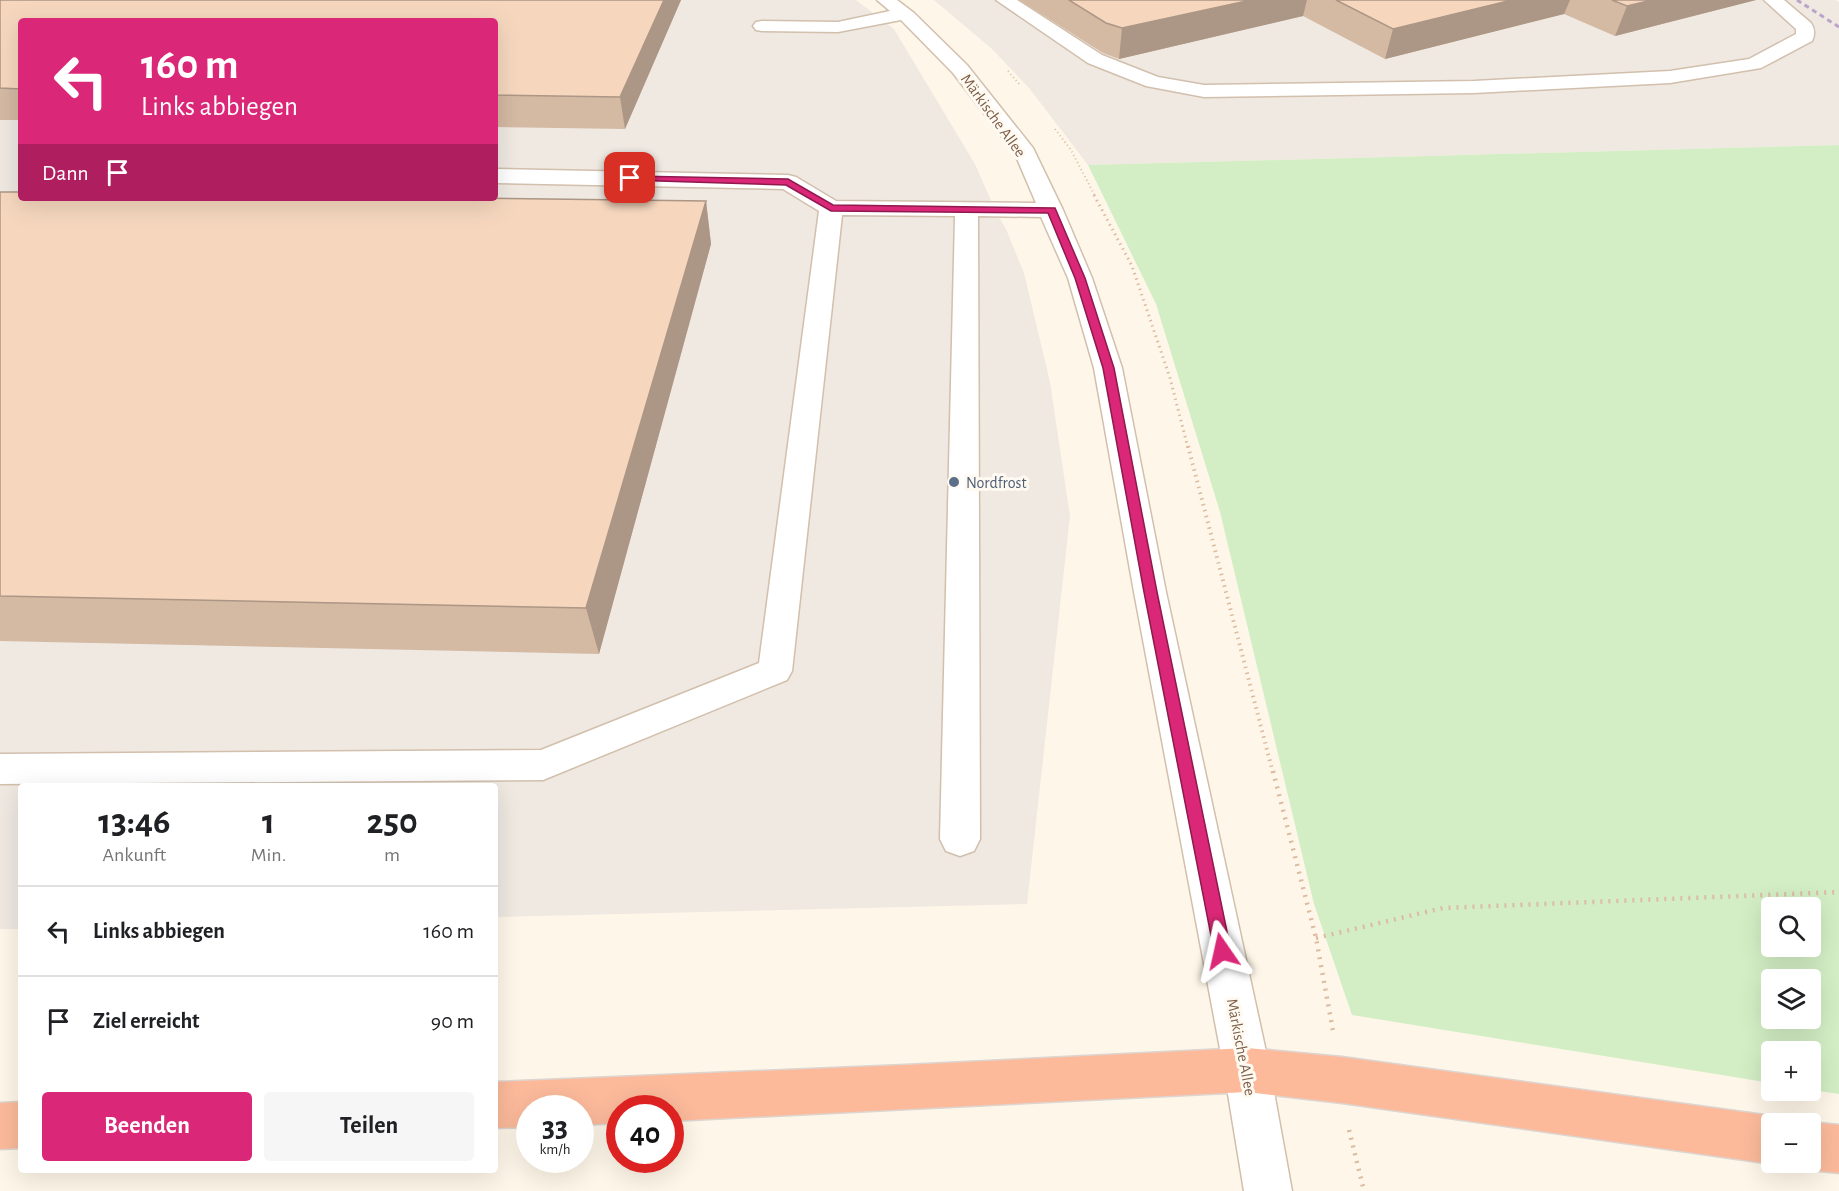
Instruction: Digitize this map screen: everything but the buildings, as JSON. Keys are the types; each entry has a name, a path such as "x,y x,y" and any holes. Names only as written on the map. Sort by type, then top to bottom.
{"highway":[{"path":"498,1105 905,1088 1247,1070 1342,1080 1761,1138"},
{"path":"0,1126 18,1125"},
{"path":"1821,1147 1839,1149"}],"street":[{"name":"Märkische Allee","path":"886,0 904,14 976,86 1024,153 1052,210 1080,278 1108,368 1247,1070 1268,1191"},
{"path":"1005,0 1095,59 1154,82 1204,91 1474,87 1670,77 1744,66 1754,64 1805,37 1805,27 1773,0"},
{"path":"762,26 838,27 904,14"},
{"path":"498,176 788,182 831,208 1052,210"},
{"path":"0,769 543,765 775,670 831,208"},
{"path":"960,838 966,210"}],"path":[{"path":"1316,938 1443,908 1839,892"},
{"path":"1349,1132 1364,1191"}],"shaded area":[{"name":"Nordfrost","path":"0,0 856,0 894,29 975,164 1006,229 1024,273 1050,382 1070,516 1027,904 498,917 498,783 18,783 18,929 0,929"},
{"path":"934,0 1836,0 1839,2 1839,145 1088,165 1029,88 992,49"}],"green space":[{"path":"1839,145 1839,1094 1821,1091 1821,1041 1761,1041 1761,1081 1352,1015 1314,904 1220,512 1156,304 1088,165"}],"railway":[{"path":"1797,0 1839,27"}],"place":[{"name":"Nordfrost","path":"954,482"}],"route":[{"path":"630,178 788,182 831,208 1052,210 1080,278 1108,368 1222,951"}]}
